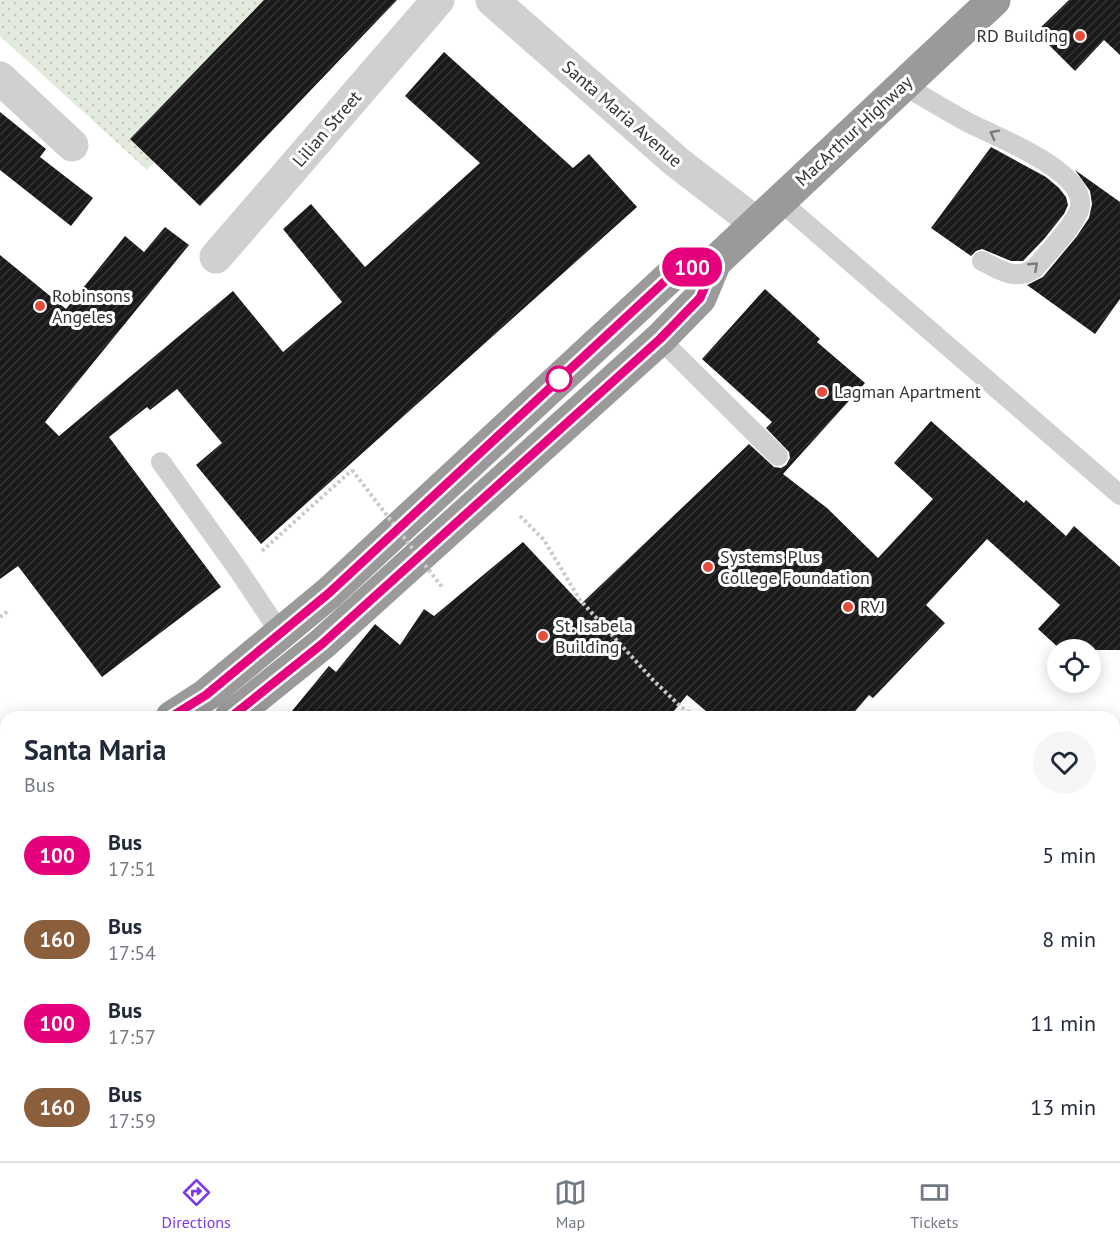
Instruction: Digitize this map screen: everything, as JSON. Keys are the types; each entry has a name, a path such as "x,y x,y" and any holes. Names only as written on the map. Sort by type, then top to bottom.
{"highway":[{"name":"MacArthur Highway","path":"238,711 322,644 660,339 700,298 715,262 994,0"},
{"path":"181,711 206,695 329,593 677,270 715,262"}],"street":[{"name":"Lilian Street","path":"216,257 438,0"},
{"name":"Santa Maria Avenue","path":"492,0 678,163 756,223"},
{"path":"0,78 72,145"}],"lane":[{"path":"903,85 968,122 1042,159 1072,183 1080,195 1079,213 1034,269 1019,275 1005,273 982,261"},
{"path":"780,201 1120,495"},
{"path":"660,339 778,456"},
{"path":"162,462 281,634"}],"path":[{"path":"239,571 352,470 442,588"},
{"path":"499,485 520,517 544,540 580,600 653,680 687,711"},
{"path":"0,617 8,611"}],"green space":[{"path":"0,0 304,0 147,170 0,36"}],"building":[{"path":"264,0 397,0 200,206 130,139"},
{"name":"RD Building","path":"1069,0 1120,0 1120,55 1104,40 1075,71 1036,32"},
{"path":"444,52 573,168 589,154 637,207 261,544 196,465 222,443 177,389 150,410 147,407 109,437 221,587 102,677 18,566 0,579 0,255 66,309 125,236 144,252 165,227 189,245 45,422 59,436 233,291 283,352 342,302 283,229 311,204 365,267 480,163 405,96"},
{"path":"0,112 46,149 40,157 93,198 71,226 0,170"},
{"path":"991,147 1046,177 1066,197 1068,205 1064,214 1023,261 1011,261 982,249 971,256 931,228"},
{"path":"1075,170 1120,202 1120,299 1095,334 1027,285 1043,277 1089,218 1092,204 1090,191"},
{"name":"Systems Plus College Foundation","path":"765,289 820,339 817,342 865,383 783,474 827,508 878,558 933,499 894,463 931,421 1024,503 1026,500 1066,536 1074,526 1120,567 1120,650 1101,650 1101,639 1049,639 1038,629 1060,605 987,539 926,605 945,623 873,698 869,695 855,711 706,711 687,695 674,711 292,711 329,666 336,672 375,624 400,645 424,609 434,616 523,542 581,604 749,444 774,467 781,468 786,465 790,458 789,452 766,428 772,422 702,359"}],"bus line":[{"name":"100","path":"181,711 206,695 329,593 677,270 715,262 700,298 660,339 322,644 238,711"}],"place":[{"name":"RD Building","path":"1080,36"},
{"name":"Robinsons Angeles","path":"40,306"},
{"name":"Lagman Apartment","path":"822,392"},
{"name":"Systems Plus College Foundation","path":"708,567"},
{"name":"RVJ","path":"848,607"},
{"name":"St. Isabela Building","path":"543,636"}]}
